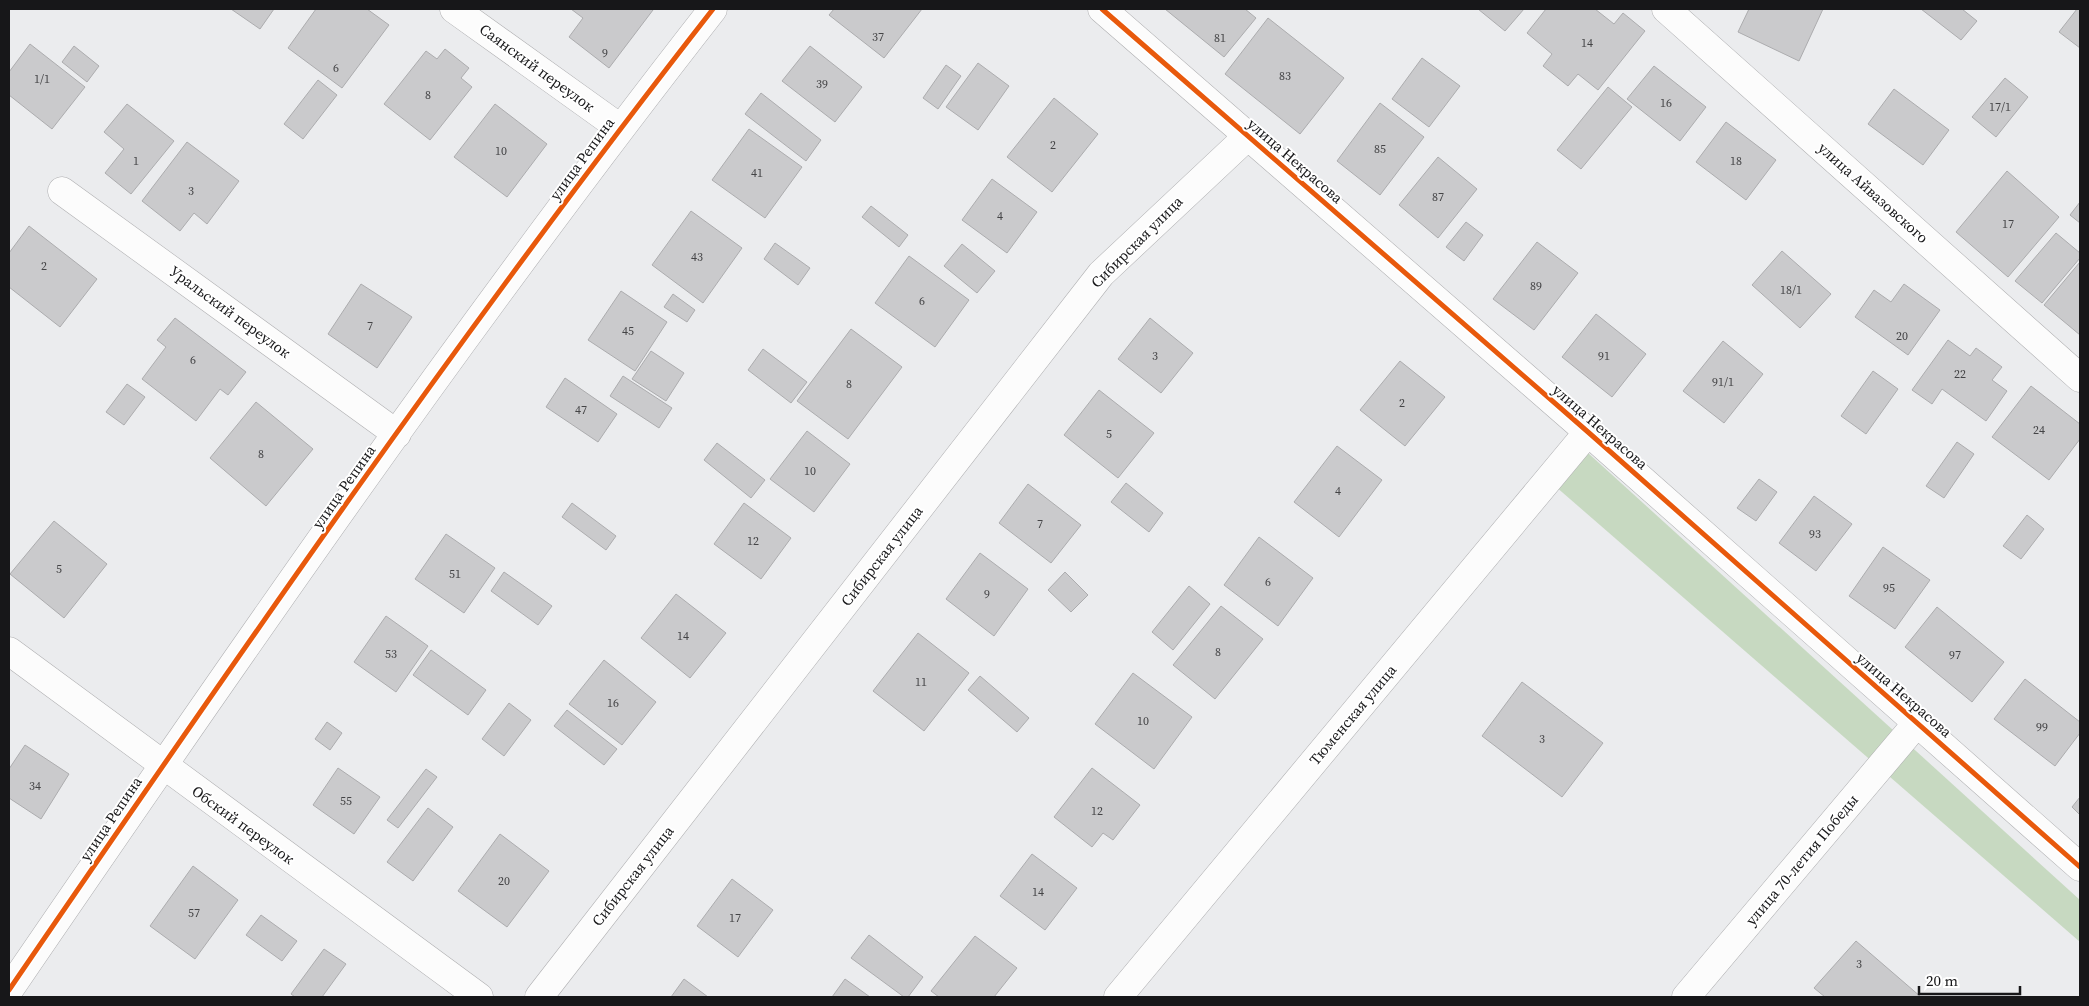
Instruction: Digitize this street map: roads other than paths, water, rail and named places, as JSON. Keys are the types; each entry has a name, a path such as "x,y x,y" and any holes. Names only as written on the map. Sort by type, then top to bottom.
{"street":[{"name":"Саянский переулок","path":"454,9 620,128"},
{"name":"улица Репина","path":"9,990 163,766 397,434 620,128 713,9"},
{"name":"улица Некрасова","path":"1102,9 1588,432 2080,866"},
{"name":"улица Айвазовского","path":"1666,9 2080,378"},
{"name":"Сибирская улица","path":"539,997 1101,274 1248,136"},
{"name":"Уральский переулок","path":"62,191 397,434"},
{"name":"Тюменская улица","path":"1118,997 1588,432"},
{"name":"Обский переулок","path":"9,651 479,997"},
{"name":"улица 70-летия Победы","path":"1686,997 1917,723"}]}
